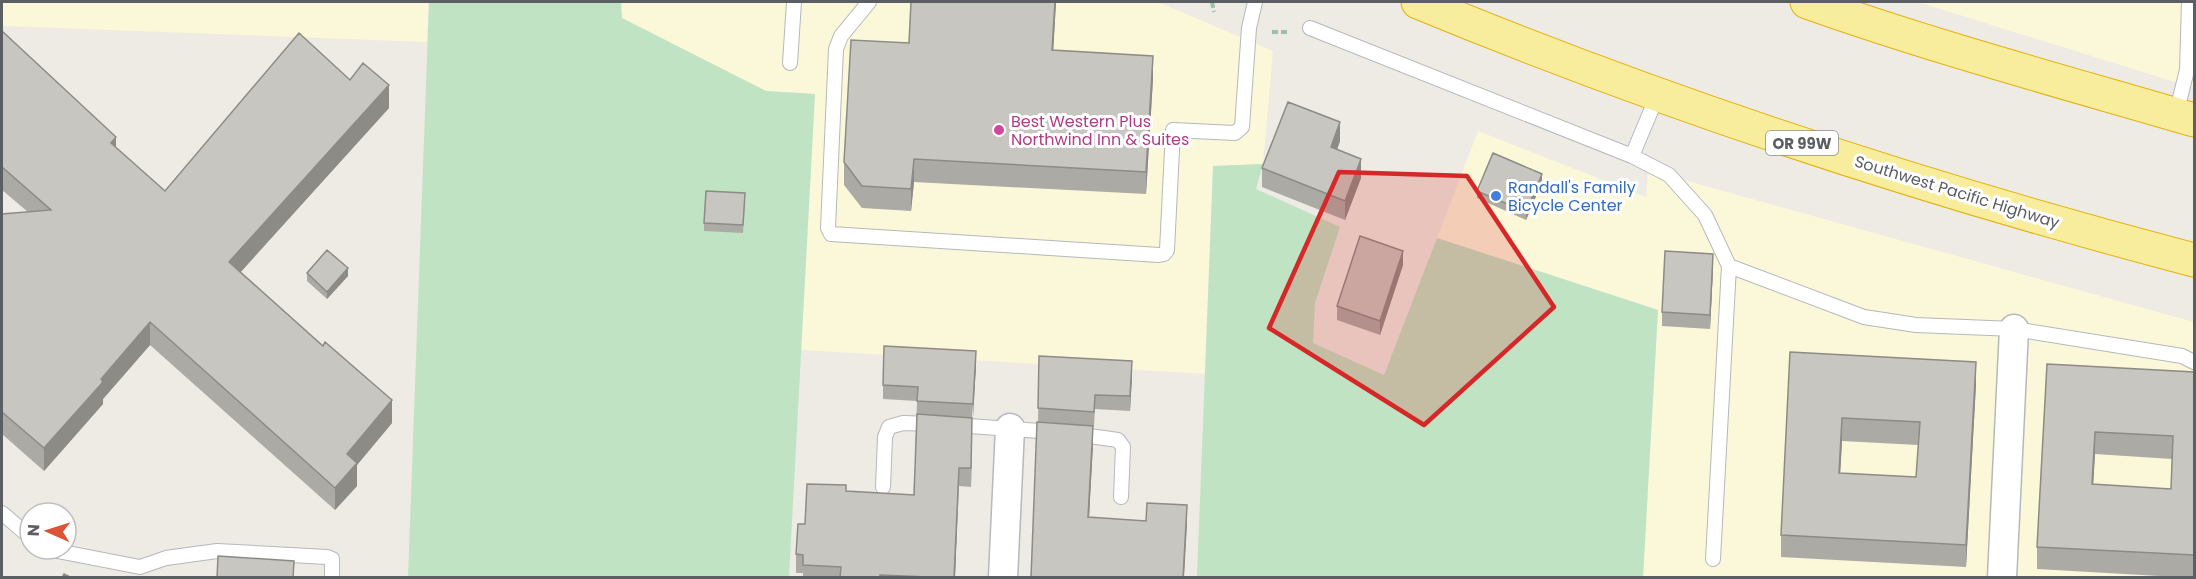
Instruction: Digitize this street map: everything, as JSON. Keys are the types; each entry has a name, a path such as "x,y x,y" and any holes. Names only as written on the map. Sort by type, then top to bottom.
{"highway":[{"name":"Southwest Pacific Highway","path":"1418,2 1658,93 1926,185 2076,230 2194,260"},
{"path":"1807,2 1968,55 2185,117"}],"street":[{"path":"2002,578 2014,329"},
{"path":"1003,578 1010,428"}],"lane":[{"path":"790,63 794,2"},
{"path":"868,2 841,36 836,49 828,228 831,234 1164,254 1167,250 1173,130 1239,132 1242,127 1249,28 1255,2"},
{"path":"2185,117 2189,2"},
{"path":"1310,28 1632,156 1669,175 1705,215 1729,266 1713,559"},
{"path":"1632,156 1658,93"},
{"path":"1729,266 1755,278 1864,317 1916,325 2014,329 2182,356 2194,362"},
{"path":"883,487 885,437 889,427 895,424 1010,428 1108,436 1118,440 1123,447 1121,497"},
{"path":"2,513 18,527"},
{"path":"78,556 144,572 166,558 228,552 327,557 332,559 332,578"}],"path":[{"path":"1212,2 1214,12"},
{"path":"1249,28 1279,32 1310,28"}],"highlighted area":[{"path":"1339,172 1467,176 1554,307 1424,425 1269,328"}],"shaded area":[{"path":"2,2 429,2 427,42 5,26 2,24"},
{"path":"621,2 1158,2 1273,51 1263,164 1213,166 1207,374 801,350 815,94 766,91 621,18"},
{"path":"1918,2 2194,2 2194,88"},
{"path":"1478,131 1646,197 1648,170 2194,322 2194,577 1643,577 1658,310 1437,238"}],"green space":[{"path":"429,2 621,2 622,18 766,91 815,94 789,577 408,578"},
{"path":"1263,164 1256,189 1340,227 1315,303 1313,343 1384,375 1437,238 1658,310 1643,577 1197,577 1213,166"}],"building":[{"name":"Best Western Plus Northwind Inn & Suites","path":"911,2 1055,2 1052,50 1153,56 1146,172 914,159 911,189 862,186 844,162 851,40 909,43"},
{"path":"2,31 116,137 111,143 165,191 299,33 350,80 363,63 389,85 229,262 323,346 325,342 392,400 347,454 357,463 335,488 150,322 101,379 103,382 44,448 2,412 2,214 51,210 2,167"},
{"path":"1288,102 1340,122 1331,147 1361,159 1345,201 1262,168"},
{"path":"1493,153 1542,174 1526,212 1477,191"},
{"path":"706,191 745,193 743,225 704,223"},
{"path":"1360,236 1403,251 1380,321 1337,306"},
{"path":"327,250 348,268 327,292 307,273"},
{"path":"1665,251 1713,254 1710,315 1662,312"},
{"path":"884,346 976,351 973,404 917,401 918,387 883,385"},
{"path":"1790,352 1976,362 1966,545 1781,535","holes":["1842,418 1920,422 1916,477 1839,473"]},
{"path":"1039,356 1132,361 1130,396 1095,395 1094,412 1038,408"},
{"path":"2047,364 2194,372 2194,555 2037,547","holes":["2095,432 2173,436 2171,489 2092,484"]},
{"path":"917,414 972,418 971,468 959,468 954,578 880,575 880,578 840,578 841,567 803,565 803,555 796,554 798,524 805,524 807,484 846,485 846,491 914,495"},
{"path":"1037,422 1093,426 1088,517 1146,521 1147,503 1187,505 1183,578 1031,578"},
{"path":"218,556 294,561 293,578 217,578"}],"place":[{"name":"Best Western Plus Northwind Inn & Suites","path":"999,130"},
{"name":"Randall's Family Bicycle Center","path":"1496,196"}]}
